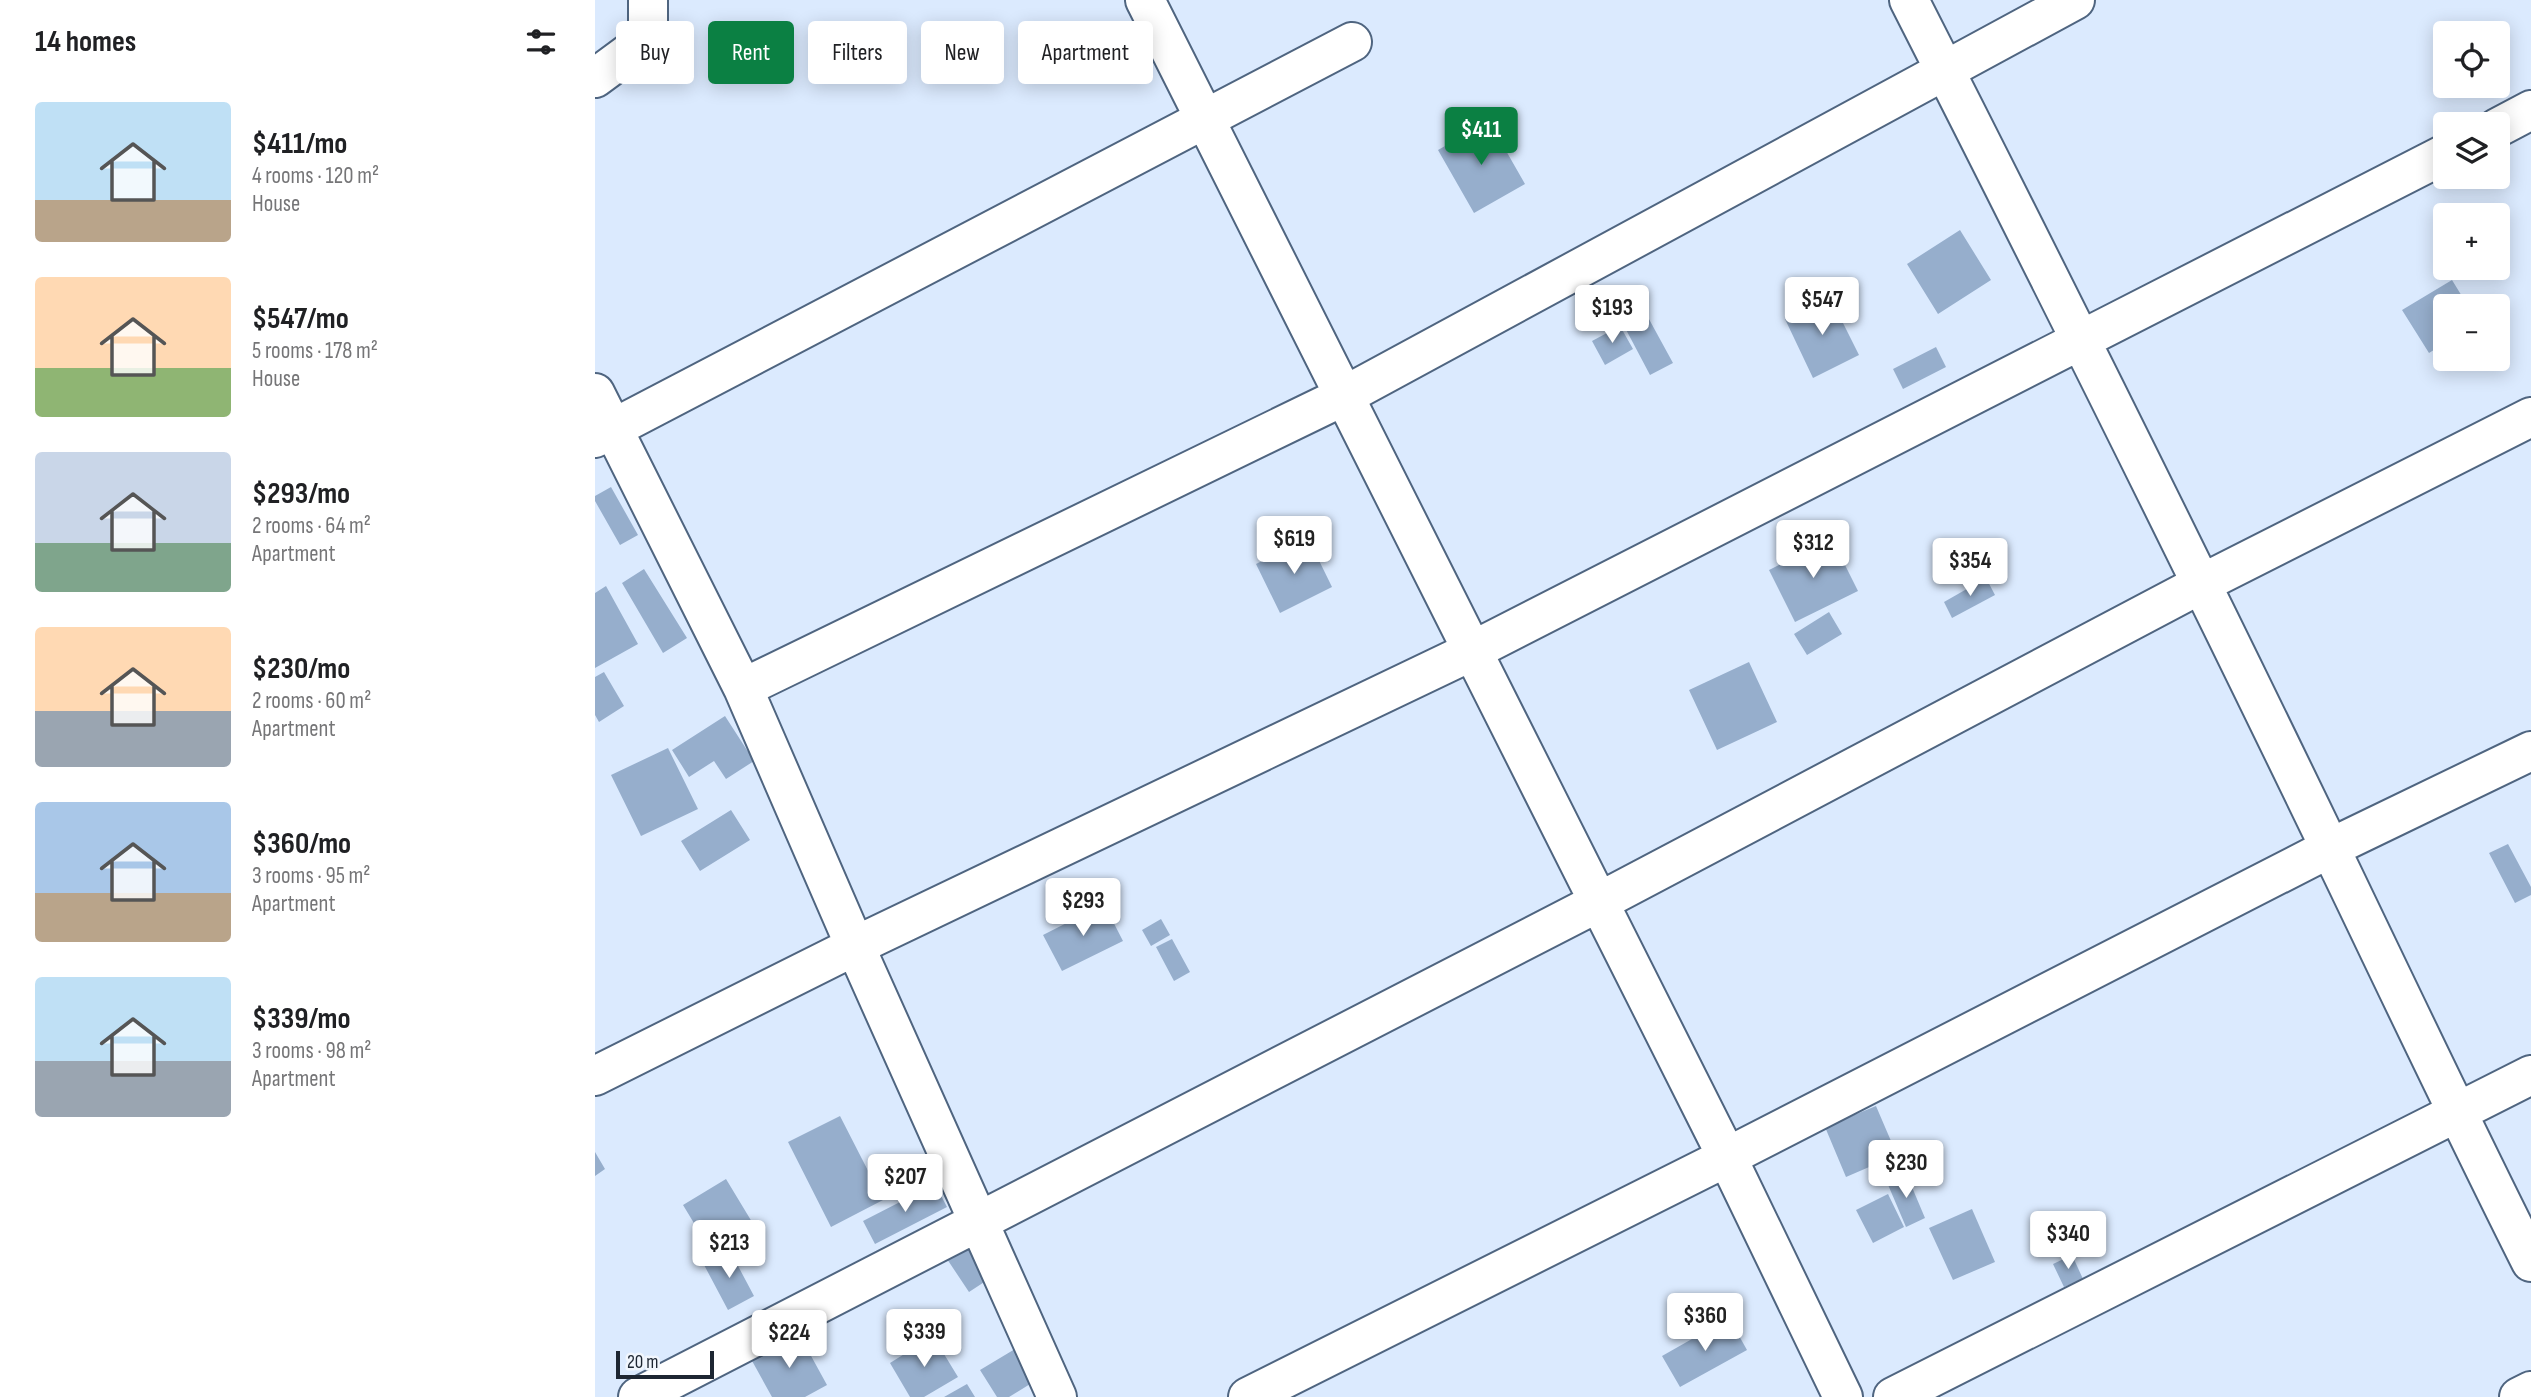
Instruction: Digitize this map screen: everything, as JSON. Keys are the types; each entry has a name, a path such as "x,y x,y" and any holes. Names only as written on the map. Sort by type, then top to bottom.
{"street":[{"path":"595,78 648,39 648,0"},
{"path":"1145,0 1727,1157 1843,1397"},
{"path":"1909,0 2082,340 2330,848 2456,1114 2531,1262"},
{"path":"743,688 1344,396 2075,0"},
{"path":"604,434 1352,42"},
{"path":"2510,121 2531,110"},
{"path":"595,1076 855,946 1472,651 2433,160"},
{"path":"595,393 604,434 743,688 855,946 1058,1397"},
{"path":"638,1397 1598,902 2201,584 2531,418"},
{"path":"1248,1397 1727,1157 2330,848 2531,751"},
{"path":"1893,1397 2531,1075"},
{"path":"2519,1397 2531,1391"}],"building":[{"path":"1489,121 1525,184 1474,213 1438,150"},
{"path":"1960,230 1991,280 1938,314 1907,264"},
{"path":"2452,280 2461,294 2433,294 2433,350 2429,353 2402,310"},
{"path":"1830,297 1859,355 1813,378 1785,319"},
{"path":"1644,310 1673,363 1650,375 1622,322"},
{"path":"1620,326 1633,349 1605,365 1592,341"},
{"path":"1936,347 1946,367 1903,389 1893,369"},
{"path":"611,487 638,535 620,545 595,501 595,496"},
{"path":"1308,538 1332,587 1280,613 1256,564"},
{"path":"1832,539 1858,591 1795,622 1769,570"},
{"path":"644,569 687,638 663,653 622,583"},
{"path":"1986,578 1995,595 1952,618 1944,602"},
{"path":"606,586 638,644 595,668 595,593"},
{"path":"1829,612 1842,634 1807,655 1794,634"},
{"path":"1749,662 1777,722 1717,750 1689,690"},
{"path":"604,672 624,706 599,722 595,715 595,677"},
{"path":"725,716 754,761 726,779 714,761 689,777 672,750"},
{"path":"668,748 698,809 641,836 611,775"},
{"path":"731,810 750,840 700,871 681,841"},
{"path":"2508,844 2531,887 2531,895 2515,903 2489,853"},
{"path":"1104,904 1123,941 1062,971 1043,935"},
{"path":"1161,919 1170,935 1151,946 1142,930"},
{"path":"1172,939 1190,972 1174,981 1156,947"},
{"path":"1876,1106 1897,1155 1846,1177 1825,1127"},
{"path":"840,1116 883,1200 831,1227 788,1142"},
{"path":"595,1152 605,1169 595,1176"},
{"path":"1906,1173 1925,1218 1906,1227 1886,1180"},
{"path":"726,1179 752,1222 709,1248 683,1205"},
{"path":"935,1184 947,1207 875,1244 863,1221"},
{"path":"1888,1194 1904,1227 1873,1243 1856,1210"},
{"path":"1972,1209 1995,1262 1953,1280 1929,1228"},
{"path":"969,1236 995,1275 969,1292 943,1253"},
{"path":"729,1249 754,1296 728,1310 703,1263"},
{"path":"2072,1255 2083,1279 2064,1287 2053,1264"},
{"path":"1729,1318 1747,1350 1680,1387 1662,1356"},
{"path":"799,1334 827,1385 805,1397 772,1397 751,1359"},
{"path":"933,1336 958,1377 924,1397 910,1397 890,1363"},
{"path":"1015,1349 1035,1381 1009,1397 997,1397 980,1370"},
{"path":"967,1384 975,1397 944,1397"}]}
